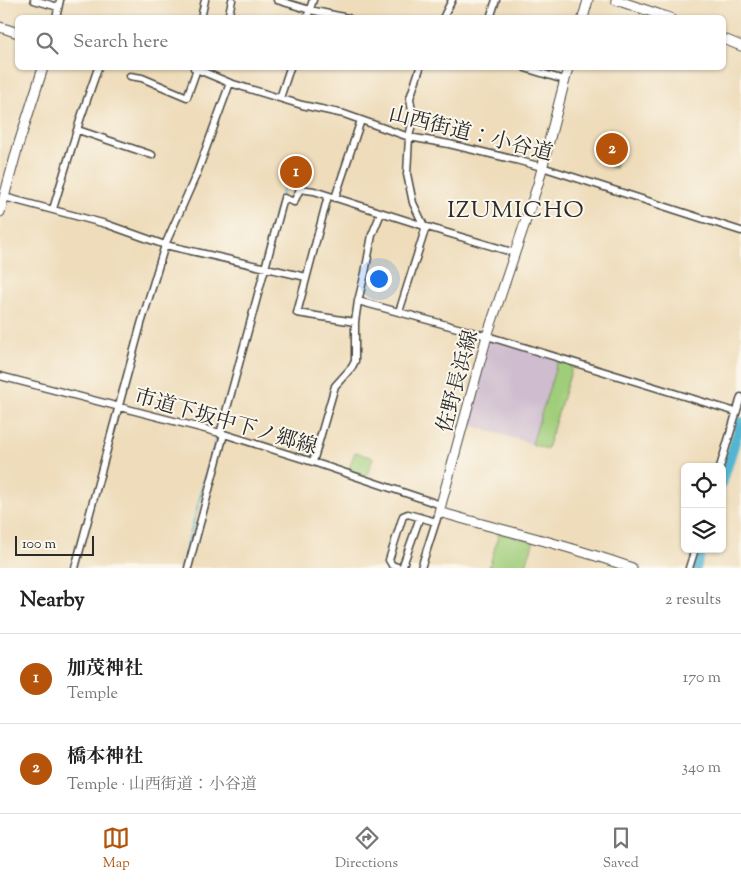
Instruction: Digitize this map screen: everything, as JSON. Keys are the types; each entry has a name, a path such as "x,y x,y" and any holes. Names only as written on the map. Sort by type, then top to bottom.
{"main road":[{"path":"584,15 588,0"},
{"path":"616,0 661,15"},
{"path":"0,27 15,33"},
{"path":"726,40 741,46"},
{"path":"0,212 18,146 42,70"},
{"name":"佐野長浜線","path":"440,509 487,336 538,184 567,70"},
{"path":"440,509 597,555 632,568"}],"street":[{"path":"34,0 59,4"},
{"path":"202,15 205,0"},
{"path":"229,15 232,0"},
{"path":"277,0 334,15"},
{"path":"308,15 313,0"},
{"path":"444,15 452,0"},
{"path":"491,15 496,0"},
{"path":"53,209 81,116 97,70"},
{"path":"130,76 142,78 187,97 195,70"},
{"name":"山西街道：小谷道","path":"200,70 230,83 344,114 409,137 449,144 542,167 741,232"},
{"path":"214,76 216,70"},
{"path":"280,98 289,70"},
{"path":"399,312 425,230 413,204 407,174 409,137 413,118 410,98 419,70"},
{"path":"532,70 564,80"},
{"path":"75,568 141,324 165,245 196,173 230,83"},
{"path":"355,322 297,313 306,277 332,197 361,120"},
{"path":"78,130 152,154"},
{"path":"188,568 219,433 284,198 294,202 300,188 314,191 515,253"},
{"path":"4,197 106,224 165,245 306,277"},
{"path":"313,462 336,386 355,361 355,322 358,301 372,235 381,213"},
{"path":"358,301 487,336 736,412"},
{"name":"市道下坂中下ノ郷線","path":"0,376 219,433 313,462 440,509"},
{"path":"721,463 741,397"},
{"path":"421,568 440,509"},
{"path":"420,518 401,568 392,565 389,560 403,516 408,514 436,522"},
{"path":"689,568 694,553"}],"shaded area":[{"path":"489,339 558,360 532,444 467,424"}],"green space":[{"path":"607,143 621,148 615,168 610,167 614,156 614,148 610,147 607,155 603,154"},
{"path":"558,360 573,365 547,449 532,444"},
{"path":"355,452 373,458 366,477 348,471"},
{"path":"499,533 534,541 525,568 489,568"}],"waterway":[{"path":"262,266 283,189"},
{"path":"726,471 741,422"},
{"path":"181,568 217,435"},
{"path":"696,568 701,553"}],"place":[{"name":"橋本神社","path":"612,149"},
{"name":"加茂神社","path":"296,172"}],"district":[{"name":"IZUMICHO","path":"516,209"}]}
